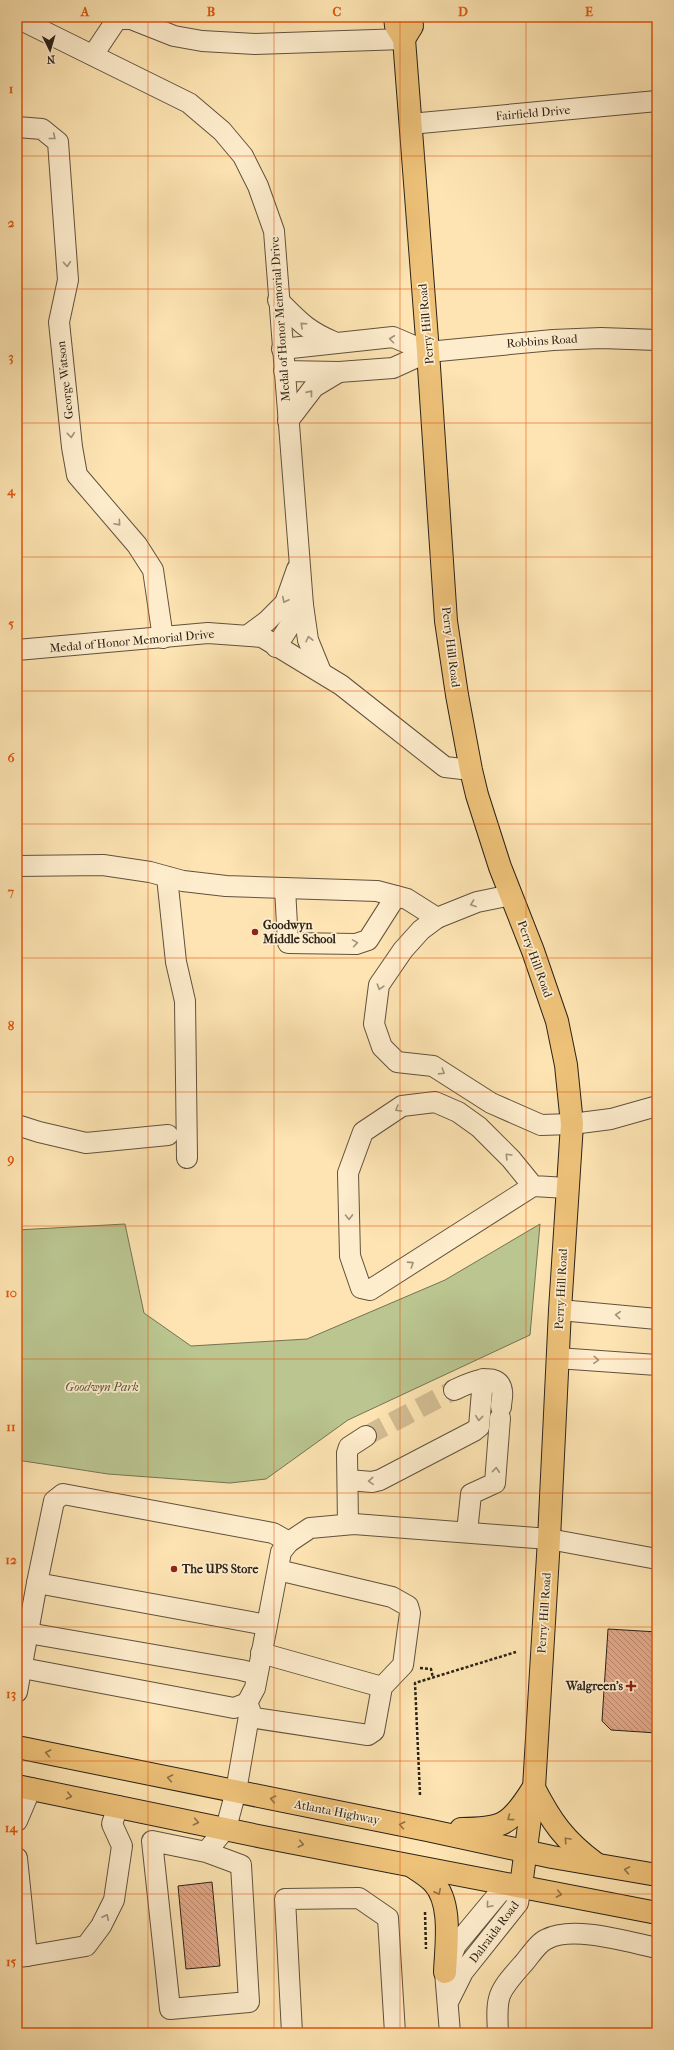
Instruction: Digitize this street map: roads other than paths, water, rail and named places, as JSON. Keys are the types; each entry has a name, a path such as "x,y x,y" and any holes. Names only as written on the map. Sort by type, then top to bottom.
{"main road":[{"name":"Perry Hill Road","path":"395,17 396,26 404,39 428,352 446,621 471,770 492,842 557,1021 566,1065 572,1124 557,1358 549,1539 534,1788 521,1886"},
{"name":"Perry Hill Road","path":"404,39 412,26 412,17"},
{"name":"Atlanta Highway","path":"17,1747 427,1830 526,1852 657,1876"},
{"path":"24,1787 657,1913"},
{"path":"427,1830 480,1829 501,1824 518,1812 534,1788 563,1836 574,1848 597,1865"},
{"path":"411,1865 434,1882 442,1901 447,1925 445,1972"}],"street":[{"name":"Medal of Honor Memorial Drive","path":"17,18 189,103 222,131 243,156 258,186 274,231 278,300 303,605 308,640 321,672"},
{"path":"93,55 117,19 131,19 174,36 202,41 255,44 404,39"},
{"name":"Fairfield Drive","path":"410,124 657,101"},
{"name":"George Watson","path":"17,127 42,129 58,142 68,280 59,322 72,447 77,475 137,545 153,570 163,638"},
{"path":"278,300 313,333 334,342"},
{"path":"282,349 334,342 393,337 428,352"},
{"name":"Robbins Road","path":"428,352 553,340 601,338 657,340"},
{"path":"284,371 339,372 393,368 428,352"},
{"path":"288,421 314,387 339,372"},
{"name":"Medal of Honor Memorial Drive","path":"248,635 285,603 299,564"},
{"path":"276,647 303,605"},
{"name":"Medal of Honor Memorial Drive","path":"17,650 208,633 262,637 276,647 341,685 445,767 471,770"},
{"path":"17,866 103,865 150,872 183,881 226,886 377,891 407,899 437,918"},
{"path":"167,877 176,962 185,1001 187,1158"},
{"path":"285,888 288,943 356,944 368,940 396,896"},
{"path":"511,895 477,902 437,918 421,930 403,950 379,985 374,1024 382,1047 397,1062 433,1066 491,1103 541,1124 572,1124 611,1119 657,1106"},
{"path":"533,1186 511,1158 479,1127 458,1112 435,1102 402,1106 363,1132 348,1173 350,1256 361,1288 370,1290 533,1186 567,1188"},
{"path":"17,1125 39,1132 86,1143 168,1135"},
{"path":"560,1310 657,1318"},
{"path":"557,1358 657,1364"},
{"path":"454,1390 472,1381 483,1380 494,1381 500,1385 502,1391 495,1483 471,1494 466,1532"},
{"path":"348,1480 372,1482 380,1480 474,1431 479,1427 483,1380"},
{"path":"348,1524 347,1453 349,1447 366,1436"},
{"path":"17,1692 25,1626 37,1583 54,1501 63,1494 273,1533 289,1542"},
{"path":"206,1852 226,1828 236,1791 248,1710 258,1674 281,1552 289,1542 310,1528 348,1524 549,1539 657,1559"},
{"path":"19,1668 248,1710 368,1735 374,1731 382,1687 404,1665 410,1613 408,1606 392,1597 278,1570"},
{"path":"37,1583 267,1625"},
{"path":"25,1626 258,1674"},
{"path":"262,1653 382,1687"},
{"path":"17,1820 24,1787"},
{"path":"17,1858 22,1956 83,1947 93,1939 114,1900 122,1846 112,1824 118,1806"},
{"path":"152,1841 206,1852 241,1864 249,2002 170,2009 152,1841 154,1814"},
{"name":"Dalraida Road","path":"449,2000 463,1972 518,1903 521,1886 500,1892 456,1945 445,1972 449,2000 450,2033"},
{"path":"292,2033 285,1899 359,1898 388,1918 395,2033"},
{"path":"498,2033 498,1996 503,1986 545,1939 562,1934 576,1933 657,1948"}],"tunnel":[{"path":"366,1436 454,1390"}],"place":[{"name":"Goodwyn Middle School","path":"255,932"},
{"name":"The UPS Store","path":"174,1569"},
{"name":"Walgreen's","path":"631,1686"}],"park label":[{"name":"Goodwyn Park","path":"102,1387"}]}
